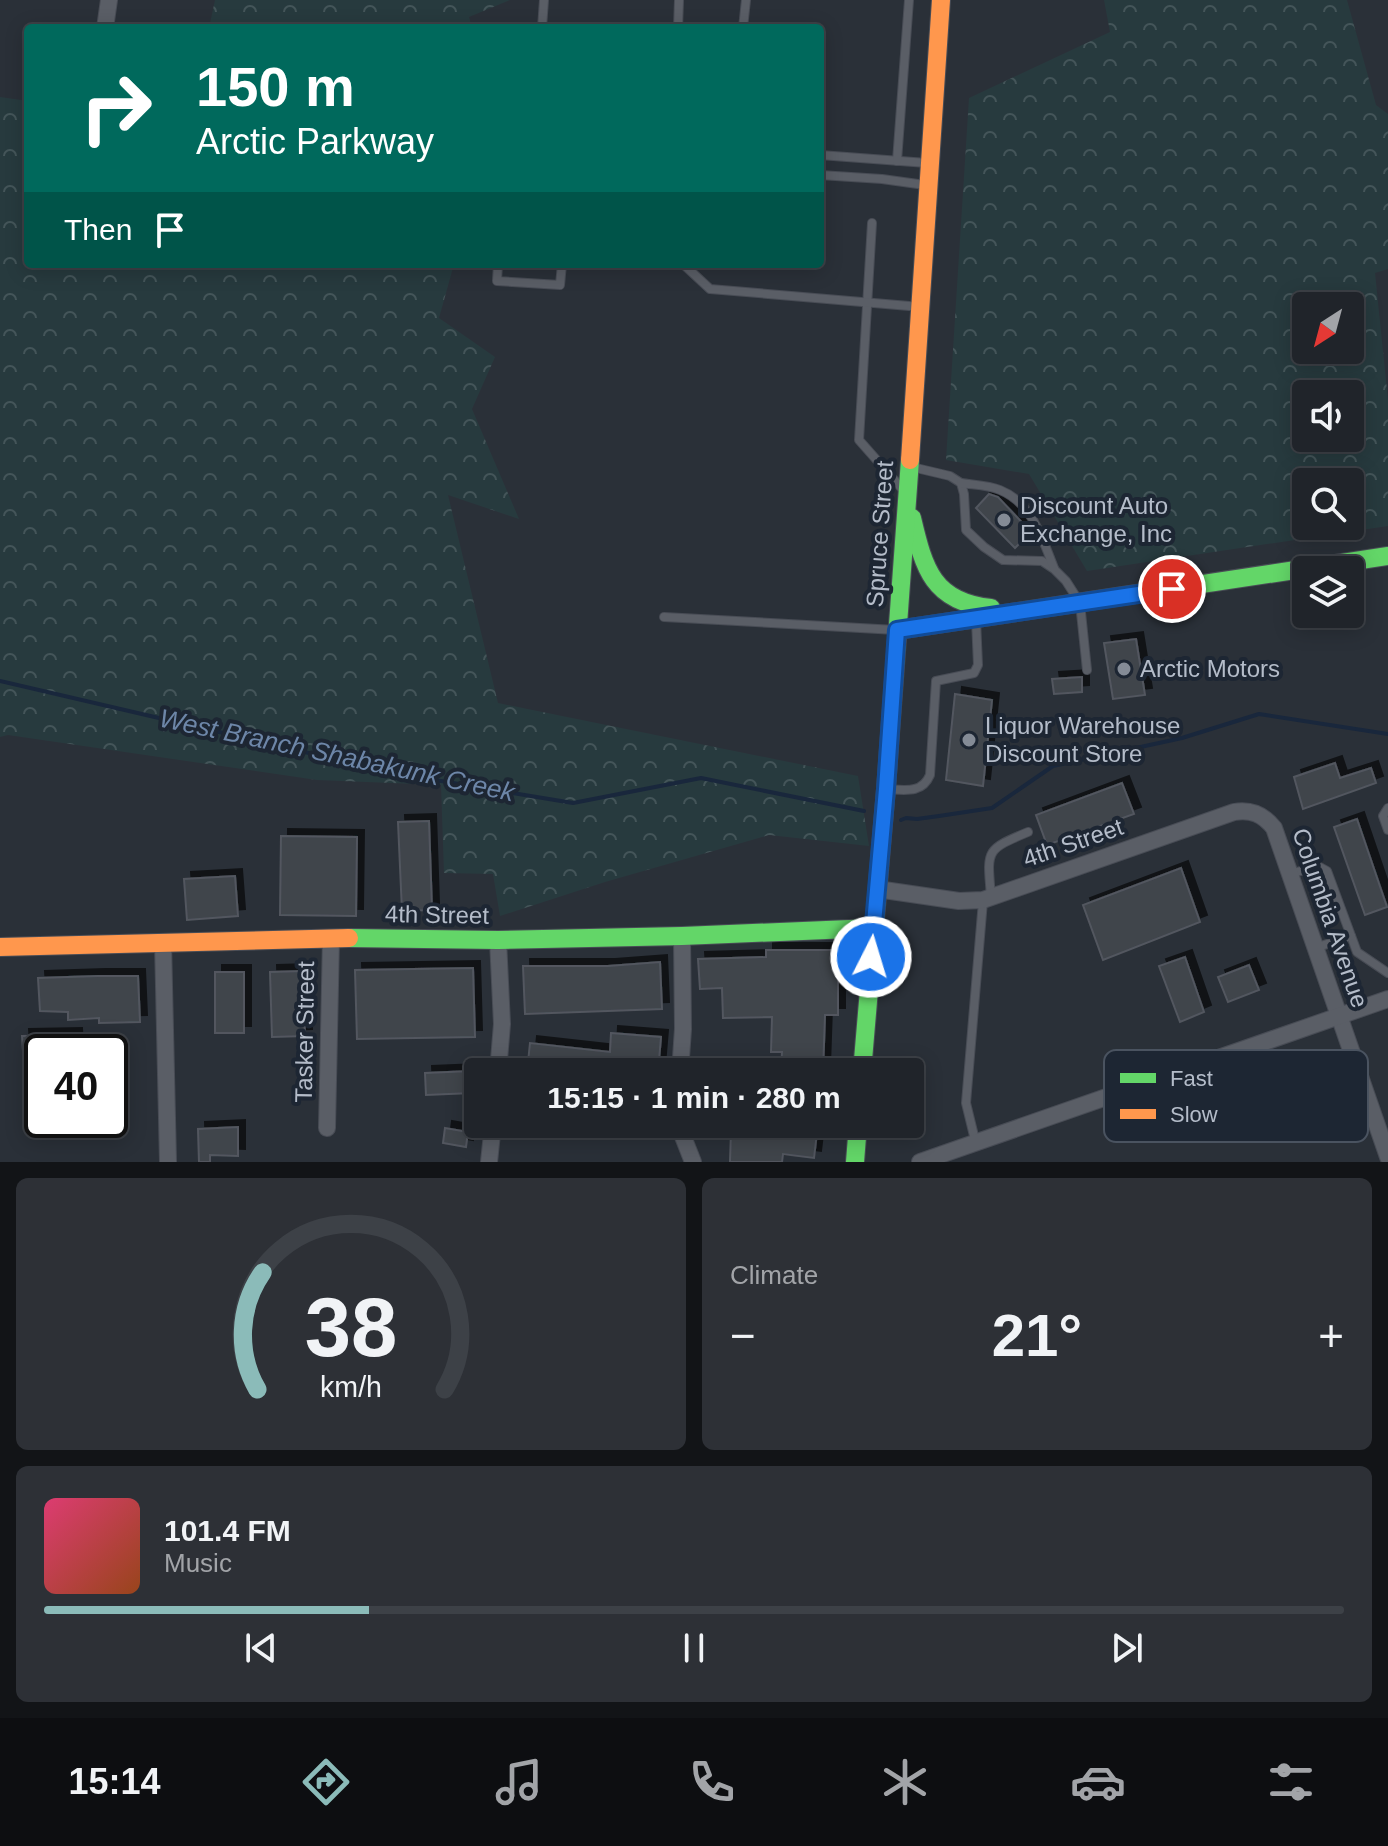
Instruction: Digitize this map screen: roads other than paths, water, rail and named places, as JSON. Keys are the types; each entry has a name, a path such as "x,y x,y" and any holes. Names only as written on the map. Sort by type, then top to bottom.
{"street":[{"path":"106,24 109,0"},
{"name":"Spruce Street","path":"863,1058 932,163 939,2"},
{"path":"907,494 926,568 936,583 959,603 986,608 1080,603"},
{"path":"897,630 1388,556"},
{"name":"4th Street","path":"877,889 959,901 987,898 1234,812"},
{"name":"Columbia Avenue","path":"1234,812 1259,813 1274,828 1351,1050"},
{"name":"4th Street","path":"0,947 331,938 498,940 682,936 873,928"},
{"path":"681,1058 682,936"},
{"name":"Tasker Street","path":"327,1128 331,938"},
{"path":"498,940 502,1024 499,1058"},
{"path":"163,942 168,1162"},
{"path":"1243,1050 1388,999"},
{"path":"920,1162 949,1157 976,1144 1104,1099"},
{"name":"Columbia Avenue","path":"1368,1099 1388,1157"},
{"path":"489,1162 492,1138"},
{"path":"684,1138 693,1162"},
{"path":"855,1162 857,1138"}],"lane":[{"path":"542,24 544,0"},
{"path":"678,24 679,0"},
{"path":"743,24 746,0"},
{"path":"897,161 909,0"},
{"path":"824,155 932,163"},
{"path":"824,175 930,185"},
{"path":"872,223 859,440 907,494"},
{"path":"498,268 497,281 560,285 562,268"},
{"path":"687,268 710,289 921,307"},
{"path":"909,466 950,476 961,483 1000,490 1016,499 1032,517 1054,569"},
{"path":"961,483 966,530 984,547 1003,560 1042,561 1066,581 1080,603 1087,670"},
{"path":"664,617 897,630"},
{"path":"886,789 916,790 926,785 930,775 936,681 974,673 978,665 976,618"},
{"path":"1388,808 1383,816 1388,830"},
{"path":"976,1144 966,1103 988,861 998,845 1028,832"},
{"path":"1290,874 1318,866 1327,871 1357,952 1388,973"},
{"path":"1315,948 1351,936"}],"waterway":[{"name":"West Branch Shabakunk Creek","path":"0,681 399,774 573,803 701,778 864,811"},
{"name":"West Branch Shabakunk Creek","path":"901,820 992,808 1053,766 1182,738 1259,714 1388,734"}],"place":[{"name":"Discount Auto Exchange, Inc","path":"1004,520"},
{"name":"Arctic Motors","path":"1124,669"},
{"name":"Liquor Warehouse Discount Store","path":"969,740"}]}
